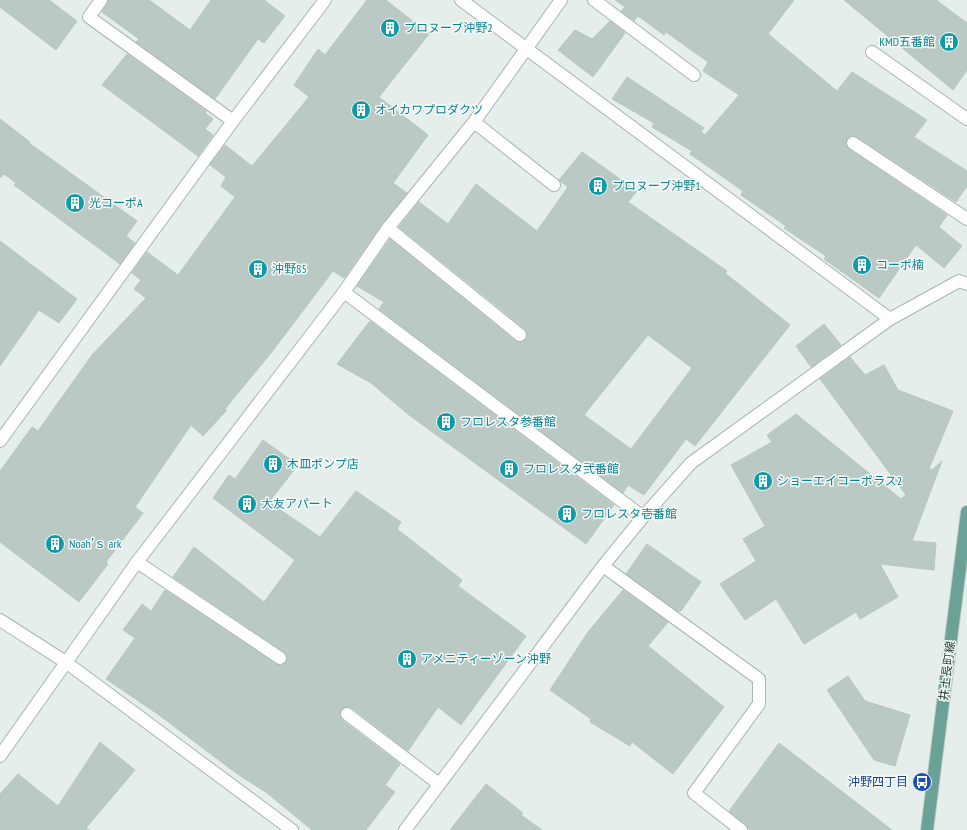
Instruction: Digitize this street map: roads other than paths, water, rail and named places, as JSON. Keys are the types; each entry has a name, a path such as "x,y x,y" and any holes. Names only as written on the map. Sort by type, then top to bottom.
{"main road":[{"name":"井土長町線","path":"927,830 967,512"}],"street":[{"path":"101,0 89,17 233,121"},
{"path":"0,441 233,121 325,0"},
{"path":"461,0 890,318"},
{"path":"0,756 137,562 344,292 388,228 474,122 561,0"},
{"path":"594,0 694,75"},
{"path":"872,52 967,119"},
{"path":"474,122 554,185"},
{"path":"853,143 967,219"},
{"path":"388,228 520,335"},
{"path":"405,830 604,566 643,517 692,463 890,318 959,281 967,284"},
{"path":"344,292 643,517"},
{"path":"137,562 280,658"},
{"path":"604,566 759,679 759,704 694,793 741,830"},
{"path":"0,620 67,662 292,830"},
{"path":"347,714 439,784"}],"place":[{"name":"プロヌーブ沖野2","path":"390,28"},
{"name":"KMD五番館","path":"949,42"},
{"name":"オイカワプロダクツ","path":"361,110"},
{"name":"プロヌーブ沖野1","path":"598,186"},
{"name":"光コーポA","path":"75,203"},
{"name":"コーポ楠","path":"862,265"},
{"name":"沖野85","path":"258,269"},
{"name":"フロレスタ参番館","path":"446,422"},
{"name":"木皿ポンプ店","path":"273,464"},
{"name":"フロレスタ弐番館","path":"509,469"},
{"name":"ショーエイコーポラス2","path":"763,481"},
{"name":"大友アパート","path":"247,504"},
{"name":"フロレスタ壱番館","path":"567,514"},
{"name":"Noah′ｓ ark","path":"55,544"},
{"name":"アメニティーゾーン沖野","path":"407,659"},
{"name":"沖野四丁目","path":"922,782"}]}
